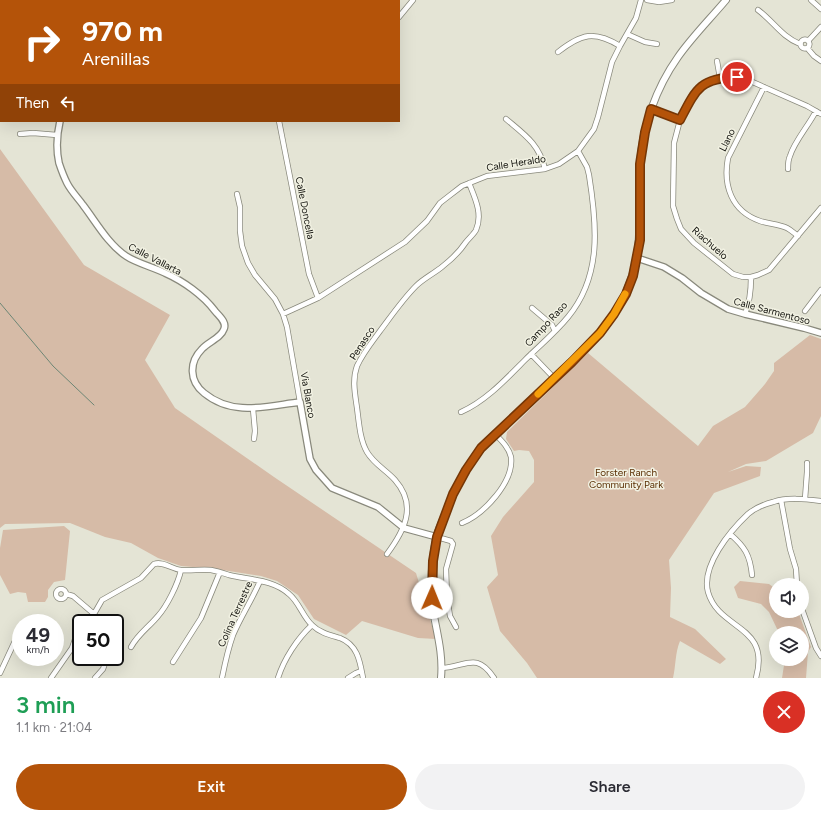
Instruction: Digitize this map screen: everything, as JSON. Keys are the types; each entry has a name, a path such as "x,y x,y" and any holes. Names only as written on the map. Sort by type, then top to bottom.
{"main road":[{"path":"441,678 442,668 440,643 434,617 432,598 433,561 437,537 453,494 466,470 481,448 555,379 600,333 626,294 633,276 637,258 640,226 640,164 645,132 651,109 663,80 679,56 726,0"}],"street":[{"path":"400,16 413,0"},
{"name":"Calle Heraldo","path":"283,314 318,298 405,242 427,221 440,204 449,196 469,183 487,176 545,169 559,164 578,151 590,134 598,117 612,62 636,18 641,0"},
{"path":"647,0 659,2 672,0"},
{"path":"811,0 821,9"},
{"path":"758,10 784,36 800,44 803,49 808,49 821,61"},
{"path":"800,44 804,40 808,41 821,27"},
{"path":"627,34 645,42 657,44"},
{"path":"558,52 577,38 586,36 601,38 620,46"},
{"path":"808,41 810,44 808,49"},
{"path":"717,61 720,78"},
{"name":"Riachuelo","path":"751,277 733,274 694,242 682,230 676,219 673,206 674,143 680,120 692,97 699,88 710,81 720,78 737,77 764,87 807,106 821,114"},
{"name":"Llano","path":"764,87 728,158 726,184 739,207 748,215 759,220 787,228 798,236"},
{"path":"651,109 680,120"},
{"path":"788,169 789,157 816,111"},
{"path":"506,119 534,143 540,153 545,169"},
{"name":"Calle Vallarta","path":"60,122 57,135 59,163 67,183 110,241 126,256 167,274 190,288 212,307 224,322 224,328 220,334 201,349 193,361 192,373 195,382 203,393 215,401 235,407 253,409 300,402"},
{"name":"Calle Doncella","path":"279,122 309,274 318,298"},
{"path":"20,134 33,133 57,135"},
{"name":"Campo Raso","path":"461,412 473,407 503,381 568,317 586,286 592,269 595,232 592,192 586,167 578,151"},
{"name":"Penasco","path":"387,554 404,528 407,511 403,493 396,481 376,464 368,454 362,442 354,389 356,370 366,350 403,300 418,284 444,266 458,253 475,231 478,223 478,212 476,200 469,183"},
{"name":"Via Blanco","path":"237,194 240,207 240,231 242,246 248,263 255,275 275,299 283,314 287,327 310,459 316,470 332,488 342,494 361,499 378,507 404,528 437,537"},
{"path":"745,314 751,289 751,277 769,270 821,208"},
{"name":"Calle Sarmentoso","path":"637,258 650,261 664,267 712,301 728,309 821,333"},
{"path":"805,311 821,290"},
{"path":"532,308 552,325 555,330"},
{"path":"531,354 555,379"},
{"path":"253,409 256,431 254,439"},
{"path":"462,523 472,519 498,494 507,480 511,466 510,456 507,447 496,434"},
{"path":"805,499 807,472 806,463"},
{"path":"756,678 759,667 758,650 749,634 727,618 715,606 708,592 707,578 714,556 730,534 749,513 767,504 781,500 805,499 821,501"},
{"path":"781,500 790,549 796,569 797,578"},
{"path":"730,534 740,543 751,560 752,575"},
{"path":"437,537 451,541 453,544 446,569 447,597 450,616 456,628"},
{"path":"66,594 73,596 94,614 102,600 142,578 154,564 161,563 180,570 210,570 260,581 276,586 290,594 312,625 331,636 347,642 357,653 363,678"},
{"path":"131,647 136,637 159,615 177,584 180,570"},
{"path":"174,662 201,618 220,572"},
{"name":"Colina Terrestre","path":"222,678 227,653 233,635 260,581"},
{"path":"805,618 816,648 821,656"},
{"path":"278,678 290,652 302,635 312,625"},
{"path":"0,673 12,647"},
{"path":"51,678 72,648"},
{"path":"442,668 467,662 476,662 485,667 494,678"},
{"path":"94,678 103,670 104,666"},
{"path":"348,678 361,671"}],"green space":[{"path":"0,149 84,265 170,315 145,360 175,408 416,573 436,639 418,638 362,621 346,635 314,619 298,595 277,581 261,576 216,569 181,566 158,558 131,543 105,537 70,523 5,524 0,528"},
{"name":"Forster Ranch Community Park","path":"810,335 821,339 821,416 813,433 766,461 746,464 728,472 746,466 761,467 760,476 714,493 669,560 671,588 670,617 695,629 726,659 720,664 680,641 677,650 673,678 537,678 527,663 500,631 487,587 498,575 491,536 503,517 534,482 534,460 529,451 514,451 506,439 507,432 588,353 698,446 713,426 745,407 774,371 774,363"},
{"path":"64,526 70,531 65,580 54,582 48,590 48,597 45,602 28,602 26,593 18,592 10,594 0,575 0,548 3,530"},
{"path":"740,581 769,584 769,612 761,604 738,598 734,587"},
{"path":"772,618 801,618 803,626 776,626"},
{"path":"784,666 807,666 806,678 782,678"}],"waterway":[{"path":"0,303 53,366 94,405"}],"slow traffic":[{"path":"538,394 600,333 614,314 625,294"}],"route":[{"path":"432,598 433,561 437,537 453,494 466,470 481,448 572,362 600,333 626,294 633,276 640,240 640,164 645,132 651,109 680,120 692,97 699,88 710,81 720,78 737,77"}]}
